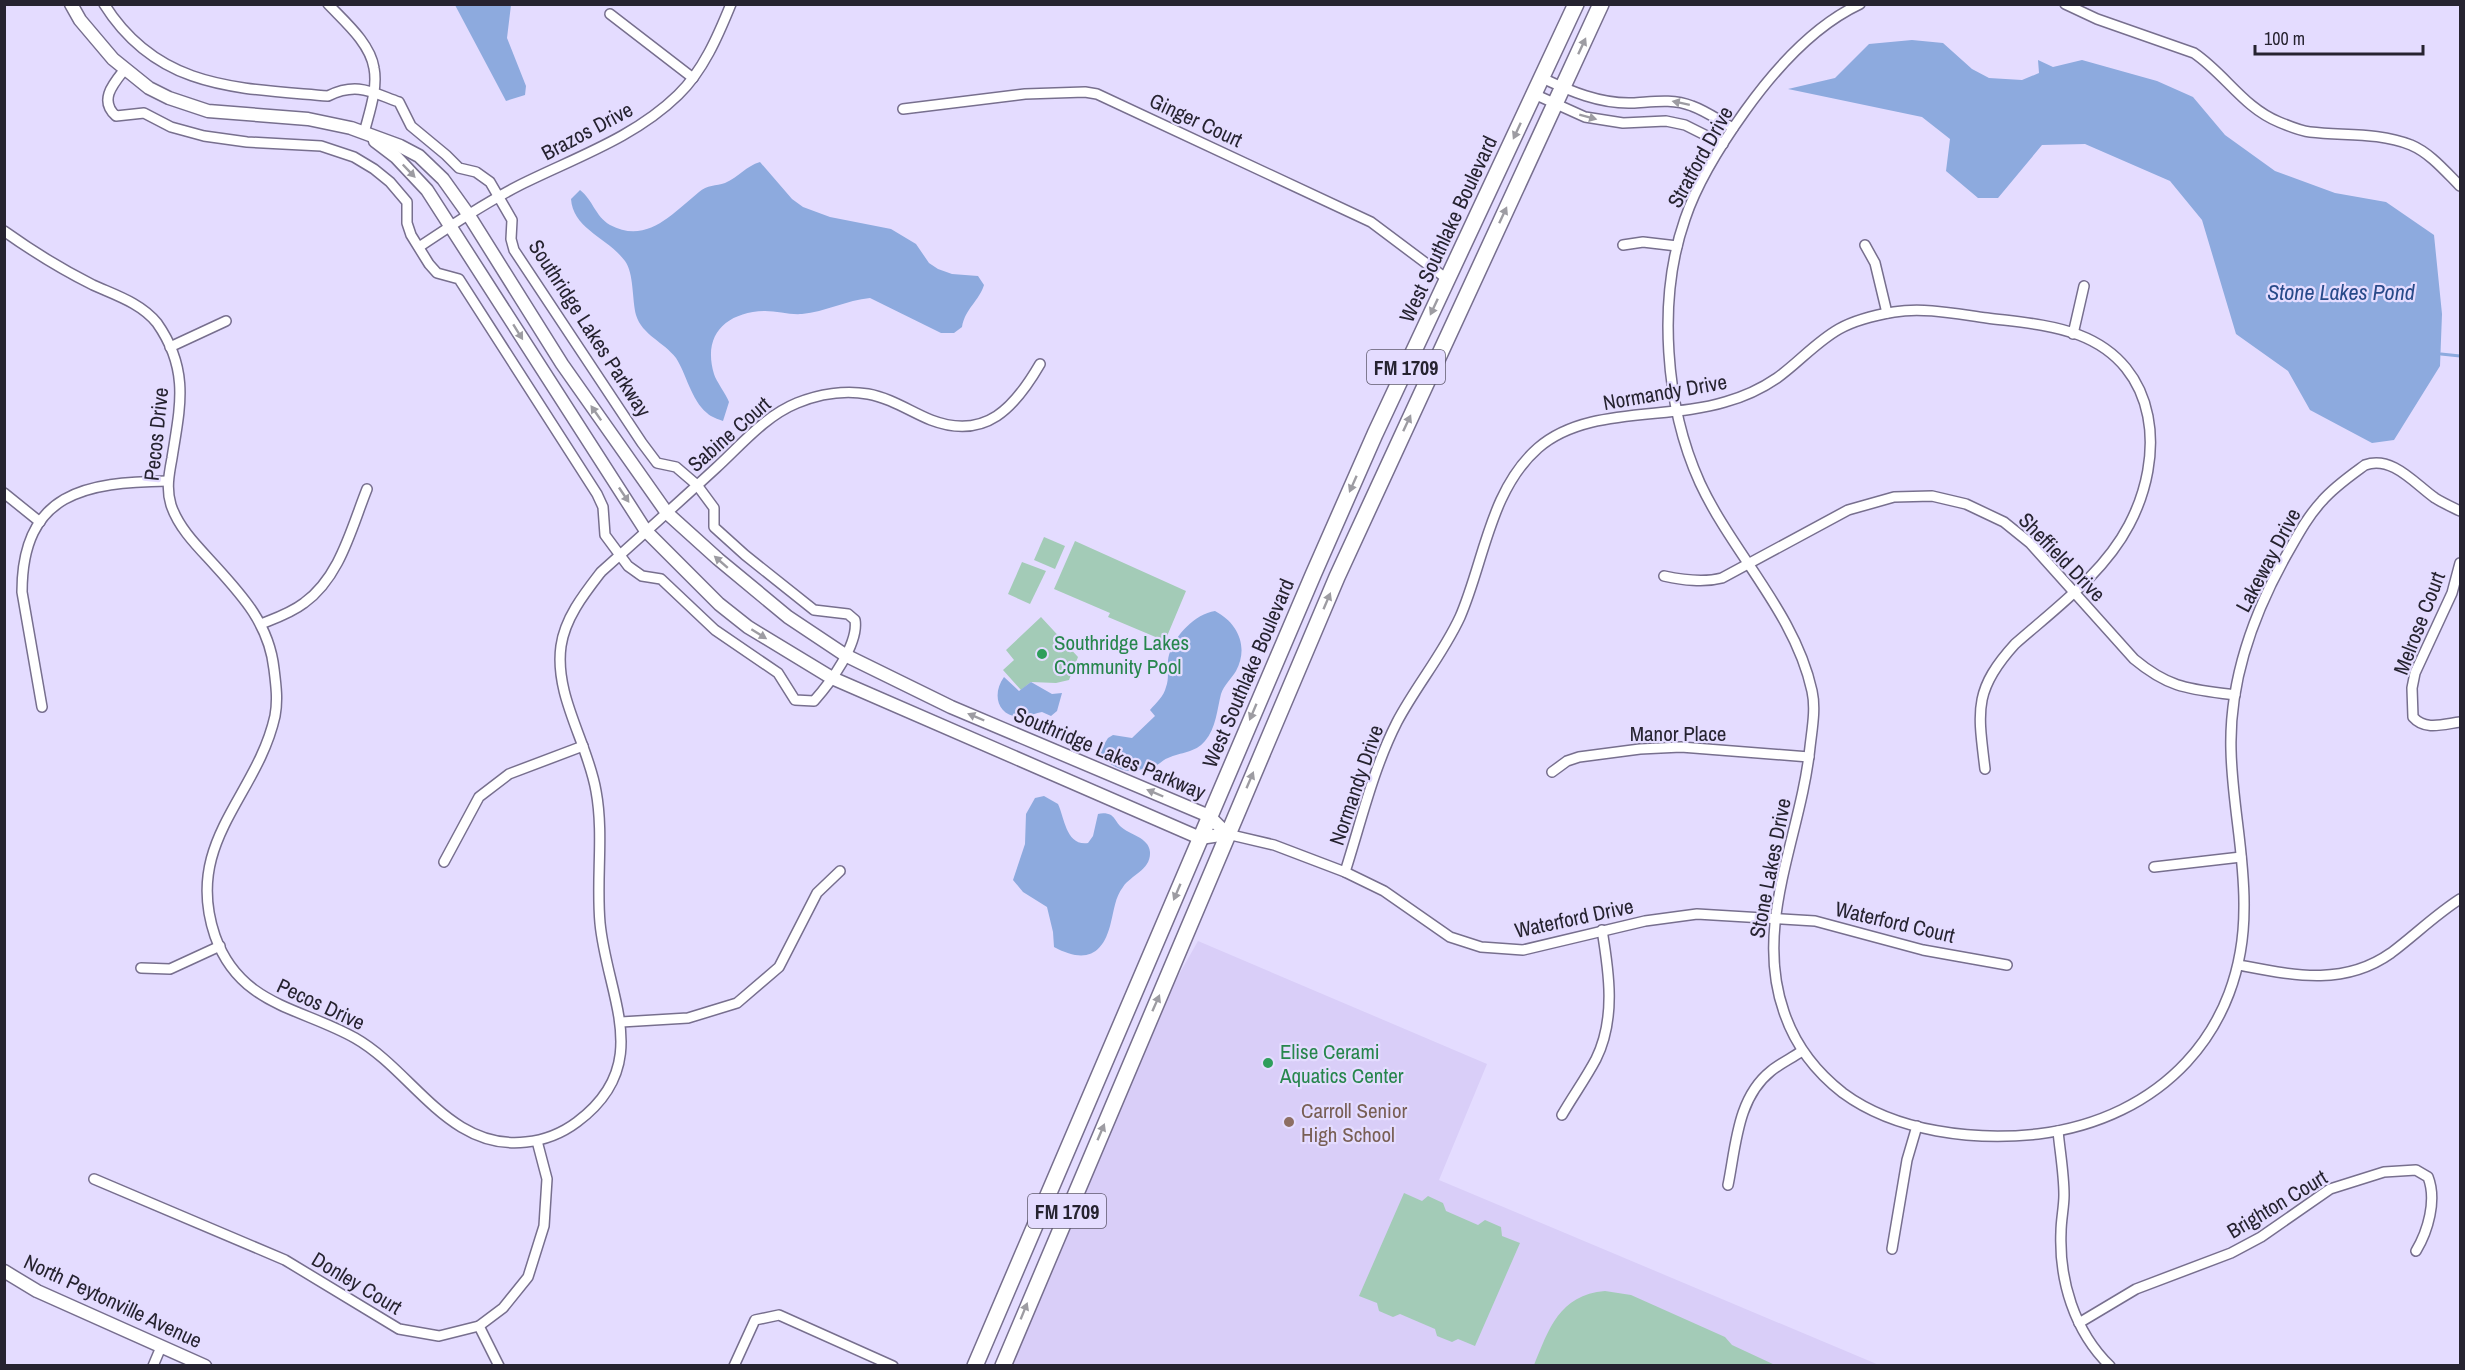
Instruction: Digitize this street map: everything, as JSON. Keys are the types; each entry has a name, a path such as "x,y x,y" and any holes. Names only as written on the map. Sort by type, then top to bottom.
{"main road":[{"name":"West Southlake Boulevard","path":"975,1365 1375,434 1576,4"},
{"name":"West Southlake Boulevard","path":"1002,1365 1337,577 1601,4"}],"street":[{"name":"Southridge Lakes Parkway","path":"71,4 96,41 125,69 149,88 169,98 208,111 308,119 364,133 400,146 419,156 443,179 468,214 562,364 667,513 718,559 779,610 844,656 951,706 1209,816 1227,834"},
{"name":"Southridge Lakes Parkway","path":"104,4 117,25 139,48 190,77 222,85 328,96 343,89 355,87 399,102 411,126 459,168 484,176 512,220 510,239 514,250 657,463 676,467 697,485 714,508 714,527 814,610 848,614 855,620 857,628 853,642 832,678 814,701 795,700 778,673 715,630 661,579 634,572 619,555 605,535 603,507 597,494 459,279 437,273 411,236 407,223 407,202 402,194 382,176 354,157 321,146 246,142 204,136 171,127 144,113 126,117 116,116 110,110 107,98 112,86 125,69"},
{"path":"328,4 362,41 374,68 373,92 364,133"},
{"name":"Brazos Drive","path":"419,247 468,214 610,142 663,109 693,78 731,4"},
{"name":"Stratford Drive","path":"1677,411 1669,359 1669,301 1677,246 1686,216 1723,144 1761,89 1782,65 1833,20 1860,4"},
{"path":"2066,4 2097,19 2194,53 2206,61 2244,100 2263,115 2308,132 2376,135 2411,145 2430,156 2460,186"},
{"path":"610,14 693,78"},
{"path":"1542,78 1563,87 1611,101 1683,103 1733,128"},
{"name":"Ginger Court","path":"903,109 1025,94 1085,92 1096,94 1371,222 1447,279"},
{"path":"1534,94 1585,117 1623,123 1666,121 1676,123 1723,144"},
{"name":"Southridge Lakes Parkway","path":"364,133 396,157 427,190 646,531 719,604 748,627 832,678 1200,838"},
{"name":"Pecos Drive","path":"4,231 92,284 140,307 152,317 170,347 181,383 181,404 168,481 171,507 178,521 196,545 240,592 261,624 273,657 277,693 275,713 262,754 227,816 208,867 208,900 214,932 228,962 260,994 273,1003 346,1033 370,1048 437,1110 461,1128 483,1137 503,1142 537,1141 562,1134 591,1112 608,1090 621,1053 621,1022 600,927 600,837 597,794 565,693 560,659 566,627 587,590 601,572 667,513"},
{"path":"1623,245 1643,242 1677,246"},
{"path":"1865,244 1875,263 1887,313"},
{"path":"2073,333 2084,286"},
{"name":"Normandy Drive","path":"1345,872 1376,774 1395,727 1460,617 1502,500 1513,476 1538,449 1556,436 1574,428 1624,417 1712,406 1759,389 1779,377 1835,331 1848,324 1887,313 1939,311 2030,323 2073,333 2108,352 2129,371 2142,397 2152,442 2151,458 2137,509 2102,565 2015,644 2002,658 1986,685 1979,715 1984,769"},
{"path":"170,347 226,321"},
{"name":"Sabine Court","path":"667,513 763,424 781,411 804,400 841,392 868,394 933,421 958,427 970,427 1005,412 1016,401 1040,364"},
{"name":"Stone Lakes Drive","path":"1677,411 1684,439 1700,482 1797,645 1812,690 1814,706 1809,757 1775,918 1772,956 1775,981 1787,1020 1802,1051 1823,1075 1857,1102 1917,1126 1941,1132 1974,1136 2018,1136 2058,1131 2090,1122 2131,1105 2177,1073 2193,1056 2215,1027 2239,965 2244,905 2230,748 2235,695"},
{"name":"Lakeway Drive","path":"2235,695 2246,644 2282,562 2309,516 2338,485 2365,465 2374,462 2397,469 2434,497 2460,511"},
{"path":"42,707 22,592 22,573 26,557 40,522 60,501 75,493 106,484 168,481"},
{"path":"261,624 303,604 326,581 336,566 367,489"},
{"path":"4,493 40,522"},
{"name":"Sheffield Drive","path":"1664,576 1684,580 1711,581 1722,578 1848,510 1894,497 1932,496 1966,504 2004,522 2030,543 2134,659 2151,674 2170,684 2235,695"},
{"name":"Melrose Court","path":"2460,563 2452,593 2415,673 2412,688 2413,717 2417,722 2424,725 2460,722"},
{"path":"444,862 478,797 509,774 583,746"},
{"name":"Manor Place","path":"1552,772 1567,761 1579,757 1640,749 1681,747 1809,757"},
{"path":"1200,838 1227,834"},
{"name":"Waterford Drive","path":"1227,834 1274,845 1345,872 1384,891 1450,937 1481,947 1523,950 1645,921 1698,914 1775,918"},
{"path":"2154,867 2241,857"},
{"path":"621,1022 688,1018 737,1003 779,967 817,893 840,871"},
{"path":"2239,965 2314,977 2356,970 2389,954 2440,911 2460,899"},
{"name":"Waterford Court","path":"1775,918 1815,921 1923,950 2007,965"},
{"path":"1562,1115 1597,1058 1608,1023 1608,968 1602,930"},
{"path":"141,968 170,969 220,946"},
{"path":"1728,1185 1748,1097 1771,1071 1802,1051"},
{"path":"1892,1249 1905,1170 1917,1126"},
{"path":"2058,1131 2064,1195 2060,1233 2063,1273 2068,1297 2092,1345 2110,1365"},
{"name":"Donley Court","path":"94,1179 285,1260 399,1329 439,1336 479,1326 503,1308 528,1277 544,1226 547,1179 537,1141"},
{"name":"Brighton Court","path":"2079,1323 2136,1289 2231,1253 2261,1237 2330,1189 2384,1172 2416,1170 2424,1173 2430,1181 2428,1225 2416,1251"},
{"name":"North Peytonville Avenue","path":"4,1271 37,1291 205,1365"},
{"path":"734,1365 755,1320 779,1315 893,1365"},
{"path":"479,1326 499,1365"},
{"path":"153,1365 161,1347"}],"shaded area":[{"name":"Carroll Senior High School","path":"1198,941 1487,1064 1439,1180 1879,1365 1011,1366 1169,992"}],"green space":[{"path":"1044,537 1065,546 1055,569 1034,560"},
{"path":"1075,541 1186,591 1165,641 1108,617 1110,613 1054,589"},
{"path":"1022,562 1046,571 1030,604 1008,594"},
{"name":"Southridge Lakes Community Pool","path":"1041,617 1078,657 1069,680 1056,683 1031,682 1021,690 1003,670 1014,660 1006,650"},
{"path":"1404,1193 1422,1201 1428,1196 1443,1203 1446,1211 1478,1225 1485,1220 1501,1227 1502,1236 1520,1243 1475,1346 1458,1339 1452,1342 1437,1336 1435,1329 1400,1314 1393,1317 1379,1311 1377,1303 1359,1296"},
{"path":"1605,1291 1631,1295 1725,1337 1732,1345 1775,1365 1534,1365 1551,1327 1566,1307 1589,1294"}],"water":[{"path":"455,5 511,5 507,38 526,86 525,95 506,101"},
{"name":"Stone Lakes Pond","path":"1912,40 1943,43 1972,69 1989,78 2022,80 2039,73 2038,60 2053,67 2082,60 2157,81 2193,97 2225,135 2275,171 2335,193 2386,202 2434,235 2442,314 2440,366 2394,440 2372,443 2310,410 2288,371 2236,334 2202,220 2170,181 2085,144 2042,145 1998,198 1978,198 1946,171 1950,139 1922,117 1788,89 1835,78 1869,44"},
{"path":"760,162 792,199 803,207 830,217 891,229 916,244 929,263 938,269 952,274 978,276 984,285 966,315 962,327 954,333 941,333 870,298 811,313 751,312 729,321 715,337 711,360 714,374 729,402 723,421 710,416 701,408 676,358 643,328 636,315 628,266 618,253 578,218 571,199 580,190 597,213 610,225 623,230 648,229 669,217 702,190 725,183"},
{"path":"1215,611 1230,622 1235,629 1239,636 1241,653 1236,671 1222,691 1209,736 1201,745 1192,750 1155,766 1139,770 1122,769 1104,760 1098,754 1108,738 1113,735 1132,738 1155,716 1150,710 1165,690 1169,655 1176,640 1193,621"},
{"path":"1004,677 1019,691 1031,682 1052,694 1062,693 1057,711 1051,716 1042,712 1023,717 1008,714 999,704 998,698 1000,684"},
{"path":"1044,796 1058,804 1067,830 1075,840 1081,843 1088,843 1093,836 1098,814 1104,813 1111,815 1120,826 1149,847 1147,863 1120,891 1103,943 1091,954 1074,955 1054,947 1047,907 1023,892 1013,880 1025,844 1026,814 1035,798"}],"waterway":[{"path":"2441,354 2460,356"}],"place":[{"name":"Southridge Lakes Community Pool","path":"1042,654"},
{"name":"Elise Cerami Aquatics Center","path":"1268,1063"},
{"name":"Carroll Senior High School","path":"1289,1122"}]}
